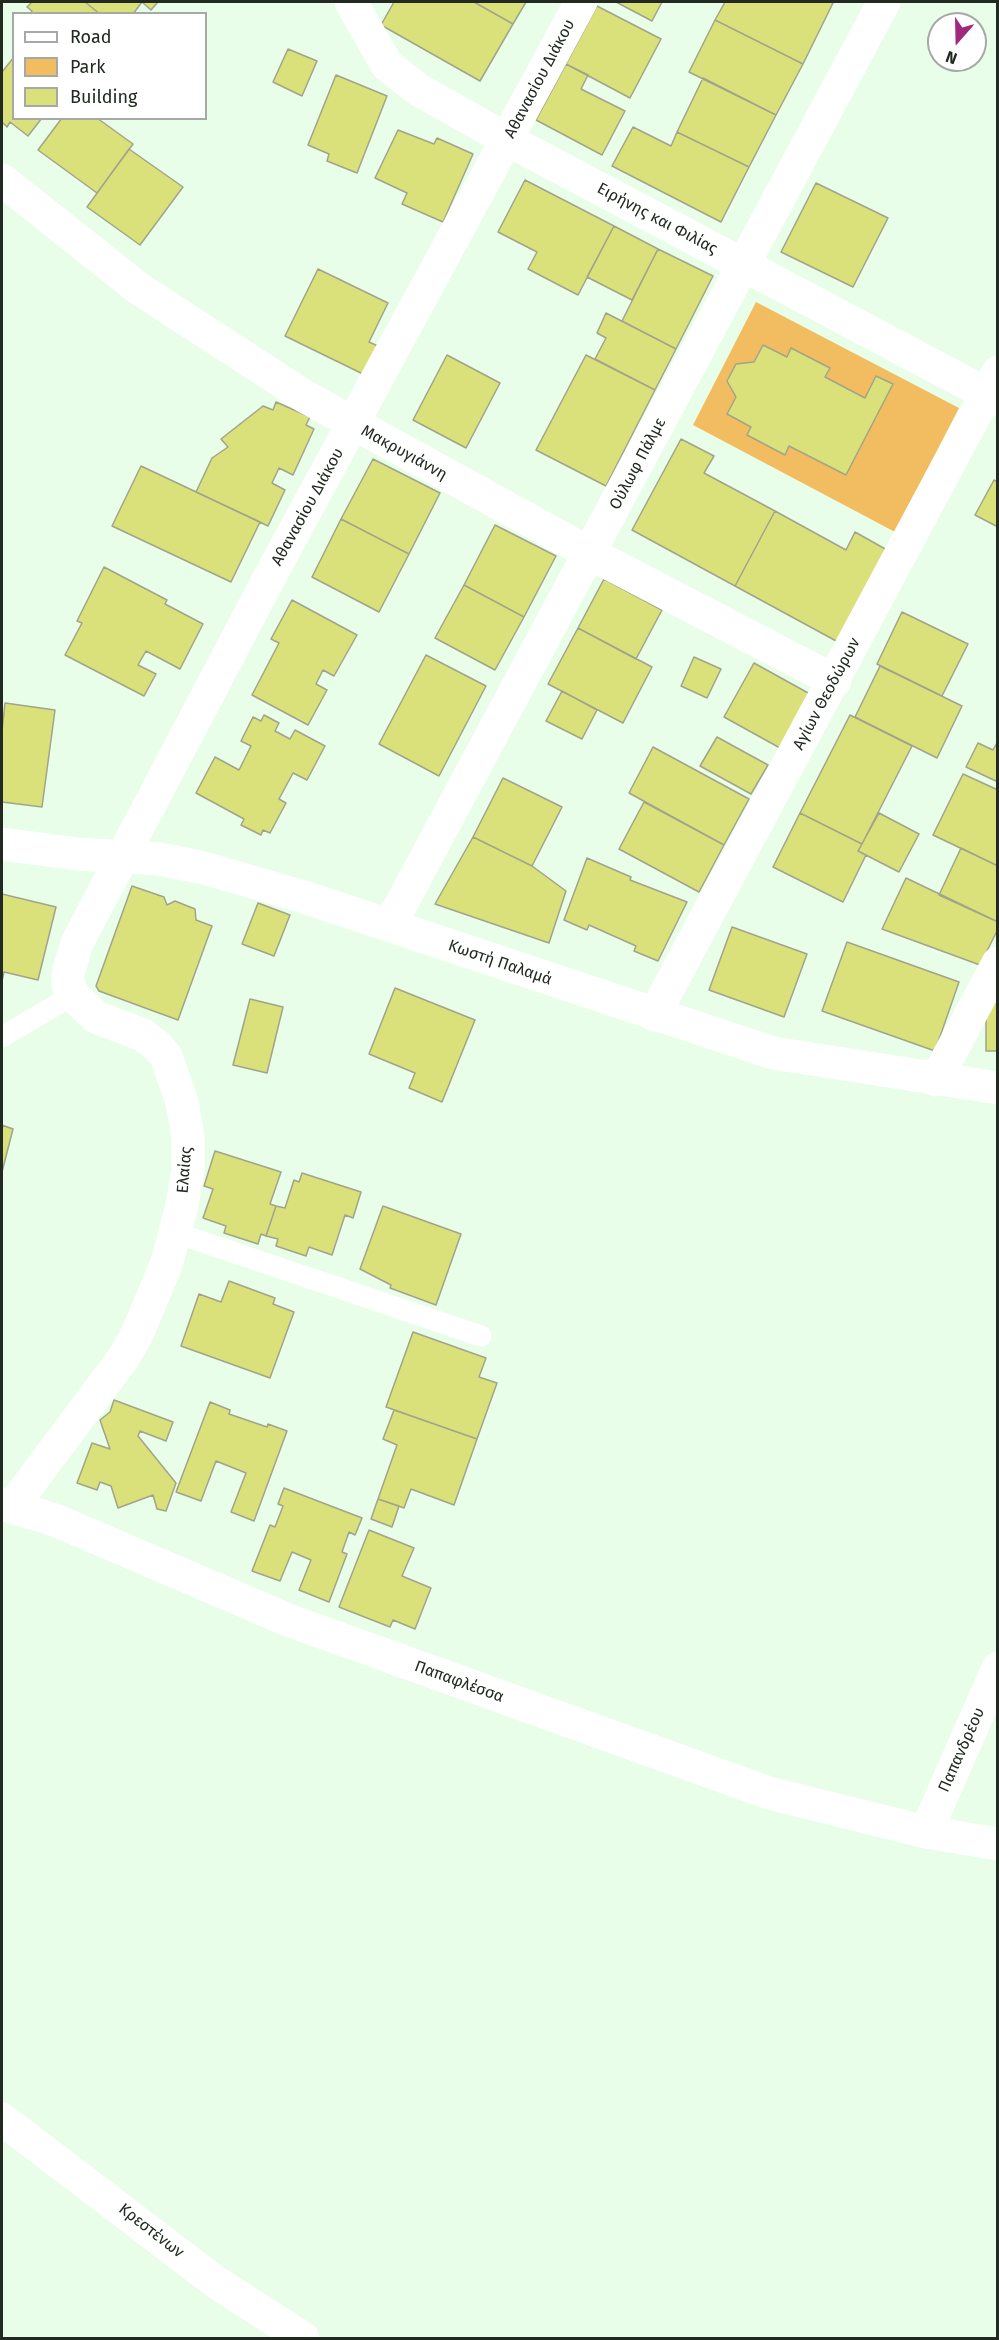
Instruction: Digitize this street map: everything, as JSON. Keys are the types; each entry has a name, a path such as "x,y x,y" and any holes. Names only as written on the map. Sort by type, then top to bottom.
{"street":[{"name":"Ειρήνης και Φιλίας","path":"351,2 387,65 394,73 508,140 744,265 994,388"},
{"name":"Αθανασίου Διάκου","path":"124,855 274,567 354,425 581,2"},
{"name":"Ούλωφ Πάλμε","path":"390,925 884,2"},
{"name":"Μακρυγιάννη","path":"2,180 138,288 247,360 354,425 589,553 835,681"},
{"name":"Αγίων Θεοδώρων","path":"654,1015 994,388"},
{"name":"Κωστή Παλαμά","path":"2,844 78,854 124,855 171,862 251,880 773,1053 998,1088"},
{"path":"73,995 69,989 68,973 77,943 124,855"},
{"path":"936,1080 998,963"},
{"name":"Ελαίας","path":"7,1506 123,1357 137,1334 152,1303 176,1233 185,1189 189,1153 182,1102 171,1068 158,1046 137,1033 96,1017 73,995"},
{"name":"Παπαφλέσσα","path":"7,1506 55,1520 288,1620 433,1674 770,1793 926,1832 998,1844"},
{"name":"Παπανδρέου","path":"926,1832 998,1668"},
{"name":"Κρεστένων","path":"2,2119 217,2283 303,2338"}],"lane":[{"path":"2,1037 73,995"},
{"path":"176,1233 481,1336"}],"green space":[{"path":"756,302 959,408 895,532 693,425"}],"building":[{"path":"32,2 85,2 98,12 31,12 27,7"},
{"path":"85,2 142,2 134,12 98,12"},
{"path":"142,2 158,2 151,10"},
{"path":"394,2 474,2 513,24 480,81 381,25"},
{"path":"474,2 526,2 513,24"},
{"path":"616,2 662,2 652,21"},
{"path":"725,2 833,3 803,64 715,20"},
{"path":"597,6 661,39 630,98 566,64"},
{"path":"715,20 803,64 776,115 689,72"},
{"path":"288,49 317,61 302,96 273,82"},
{"path":"12,60 12,120 40,120 28,136 10,122 7,127 2,122 2,72"},
{"path":"566,64 588,75 581,89 625,111 602,155 536,120"},
{"path":"336,75 387,96 357,173 327,161 329,154 308,145"},
{"path":"703,78 776,115 749,167 677,132"},
{"path":"60,120 100,120 133,144 97,193 38,150"},
{"path":"633,127 671,146 677,132 749,167 721,222 612,166"},
{"path":"398,130 434,144 437,138 473,154 443,222 402,204 407,193 375,178"},
{"path":"129,149 183,187 140,245 87,207"},
{"path":"525,180 614,226 578,295 528,269 537,252 498,232"},
{"path":"816,183 888,218 853,287 781,252"},
{"path":"614,226 658,249 632,300 587,277"},
{"path":"658,249 713,276 676,349 622,321"},
{"path":"318,269 388,303 369,342 378,346 365,375 285,336"},
{"path":"606,313 676,349 655,390 595,359 606,338 597,333"},
{"path":"763,345 787,357 791,348 830,368 825,377 865,398 876,376 893,384 846,475 789,446 785,455 747,435 751,427 727,414 736,397 727,381 736,364 754,362"},
{"path":"447,355 500,383 466,448 413,420"},
{"path":"586,355 655,390 606,486 536,450"},
{"path":"276,402 310,417 306,425 314,429 293,475 279,468 272,483 285,490 268,526 196,492 212,458 228,447 221,439 263,406 273,410"},
{"path":"681,439 714,456 704,473 775,511 735,586 632,530"},
{"path":"373,459 440,493 409,554 341,519"},
{"path":"141,466 260,522 231,582 112,526"},
{"path":"994,480 998,482 998,527 975,515"},
{"path":"775,511 846,550 855,532 887,550 838,642 735,586"},
{"path":"341,519 409,554 379,612 312,577"},
{"path":"495,525 556,556 524,617 464,585"},
{"path":"104,567 167,600 165,604 203,624 180,669 146,651 138,665 156,674 144,696 65,655 82,623 77,621"},
{"path":"604,579 662,610 636,659 578,628"},
{"path":"464,585 524,617 495,670 435,638"},
{"path":"292,600 357,635 334,676 323,670 316,684 327,690 308,725 252,695 279,643 271,639"},
{"path":"902,612 968,644 942,696 877,664"},
{"path":"578,628 652,667 623,723 548,684"},
{"path":"426,655 486,686 439,776 379,744"},
{"path":"694,657 721,669 707,698 681,686"},
{"path":"754,663 810,694 780,748 724,717"},
{"path":"880,666 962,706 937,758 855,717"},
{"path":"562,691 597,710 582,739 546,721"},
{"path":"5,703 55,710 42,807 2,802 2,731"},
{"path":"264,715 279,723 275,731 290,739 295,730 325,746 307,780 293,773 279,799 286,803 270,833 263,830 261,835 241,825 244,819 196,793 215,757 239,770 251,746 241,741 253,717 261,721"},
{"path":"850,715 912,746 862,844 800,813"},
{"path":"717,737 768,765 751,794 700,766"},
{"path":"998,741 998,782 966,767 978,743 993,750"},
{"path":"653,747 749,799 724,845 629,793"},
{"path":"963,774 998,790 998,866 933,835"},
{"path":"503,778 562,807 532,866 473,837"},
{"path":"644,802 724,845 699,892 619,849"},
{"path":"800,813 862,844 858,851 866,855 843,902 773,867"},
{"path":"879,813 919,834 899,872 858,851"},
{"path":"473,837 532,866 566,891 549,943 435,904"},
{"path":"961,848 998,866 998,922 939,895"},
{"path":"587,858 631,877 630,880 687,902 658,961 634,951 636,946 589,925 587,930 564,920"},
{"path":"906,878 998,922 998,929 980,965 882,929"},
{"path":"132,886 164,897 167,905 175,901 195,909 196,920 212,926 178,1020 99,991 96,986"},
{"path":"2,894 56,907 38,980 4,972 2,981"},
{"path":"258,903 290,915 274,956 242,944"},
{"path":"732,927 807,954 784,1017 709,990"},
{"path":"847,942 959,982 935,1051 822,1011"},
{"path":"395,988 475,1020 442,1102 409,1088 415,1073 369,1054"},
{"path":"998,992 998,1051 986,1051 986,1011"},
{"path":"250,999 283,1007 267,1073 233,1065"},
{"path":"2,1125 13,1129 2,1172"},
{"path":"215,1151 281,1172 270,1204 276,1206 266,1236 261,1234 258,1244 224,1233 226,1226 203,1218 213,1189 204,1186"},
{"path":"302,1173 361,1192 353,1218 345,1215 332,1255 309,1247 306,1256 276,1246 278,1239 266,1236 276,1206 285,1208 294,1180 299,1182"},
{"path":"383,1206 461,1234 436,1305 390,1288 391,1285 360,1269"},
{"path":"229,1281 275,1298 273,1304 294,1312 270,1378 181,1346 199,1294 221,1302"},
{"path":"413,1332 486,1358 479,1377 497,1383 477,1439 386,1407"},
{"path":"114,1400 173,1422 166,1441 140,1431 138,1436 176,1483 166,1511 157,1509 153,1495 118,1508 111,1486 100,1482 97,1490 77,1483 92,1443 110,1449 100,1420 110,1412"},
{"path":"210,1402 230,1410 229,1414 287,1431 254,1521 231,1512 246,1473 216,1461 201,1501 176,1492"},
{"path":"394,1410 477,1439 454,1505 411,1489 404,1508 378,1499 397,1445 383,1439"},
{"path":"284,1488 362,1518 355,1535 349,1532 342,1552 347,1554 329,1602 299,1590 311,1560 292,1552 280,1581 252,1571 270,1525 275,1527 283,1506 278,1504"},
{"path":"378,1499 399,1506 392,1527 371,1519"},
{"path":"369,1530 414,1548 402,1576 431,1588 415,1629 393,1620 390,1627 339,1607"}]}
